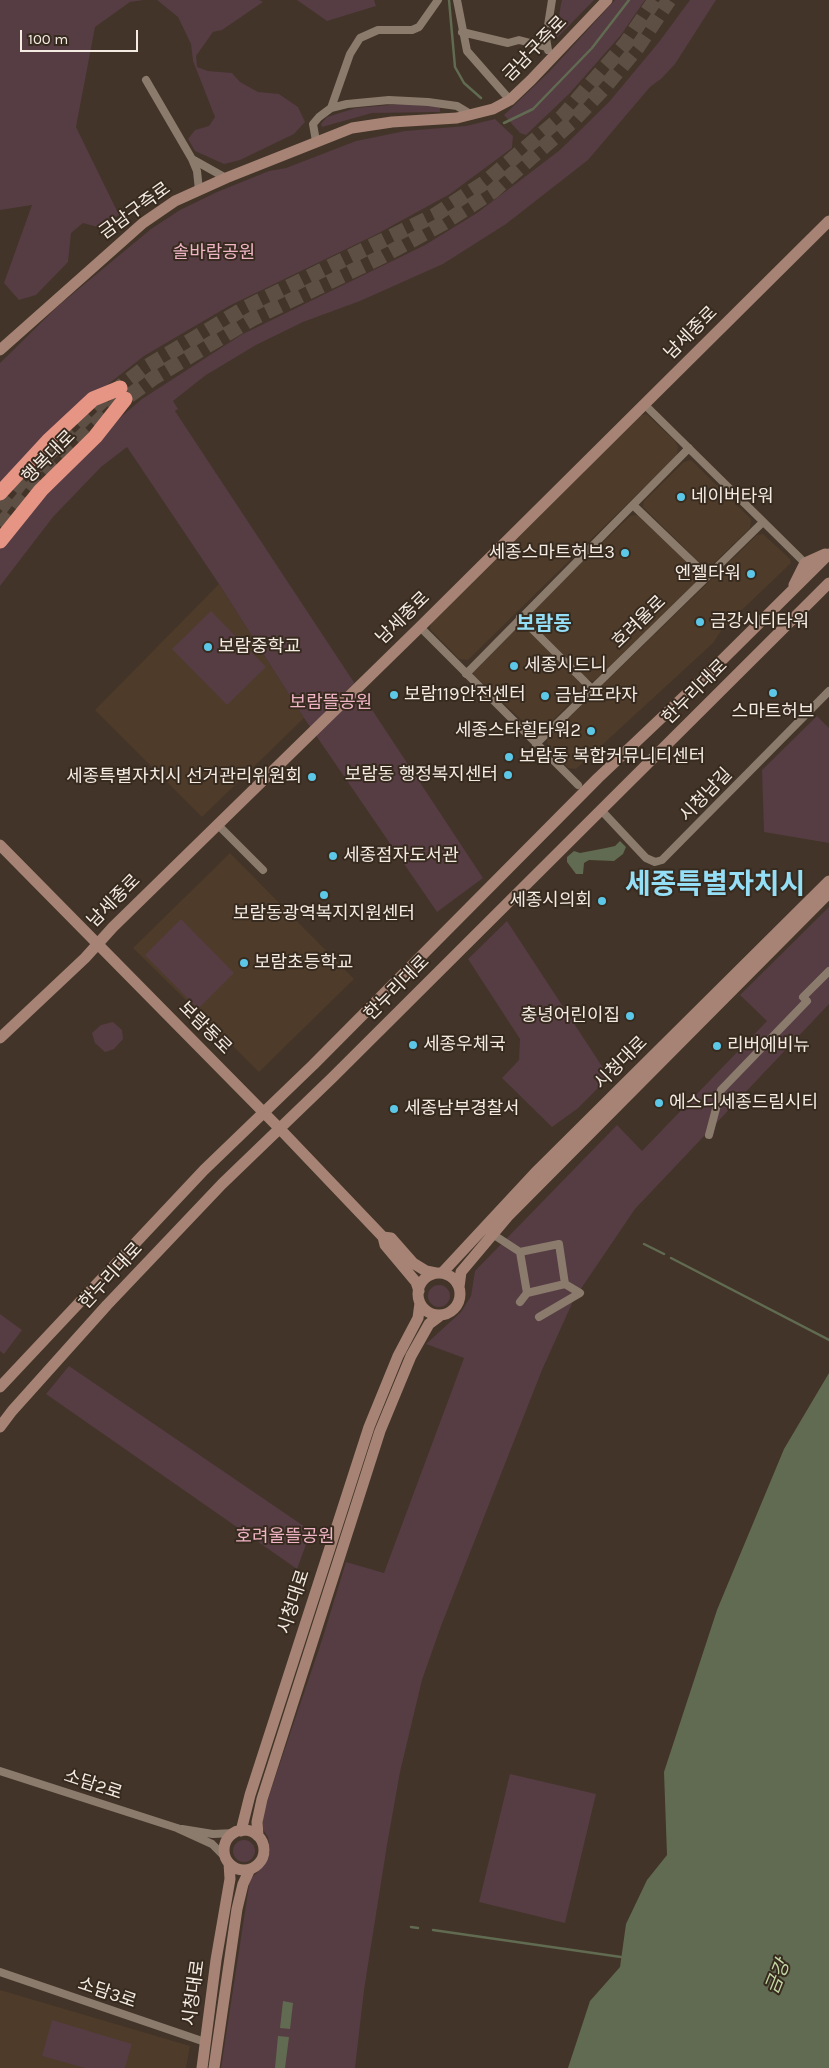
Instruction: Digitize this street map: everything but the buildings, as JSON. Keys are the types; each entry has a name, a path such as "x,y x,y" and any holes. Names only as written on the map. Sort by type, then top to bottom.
{"highway":[{"name":"행복대로","path":"0,493 48,440 93,399 123,393 95,437 41,490 0,541"}],"street":[{"path":"331,108 350,54 360,38 378,30 412,30 419,27 438,0"},
{"name":"금남구즉로","path":"458,0 462,32 467,51 510,100"},
{"path":"462,32 508,43 518,40 549,52 552,0"},
{"name":"금남구즉로","path":"0,350 143,223 175,201 316,141 373,124 457,118 472,116 493,109 510,100 549,52 607,0"},
{"path":"146,80 192,159 197,171 199,190"},
{"path":"316,141 314,124 319,116 331,108 365,102 398,101 456,106 472,116"},
{"path":"192,159 226,178"},
{"name":"남세종로","path":"0,1038 86,958 97,942 420,627 829,221"},
{"path":"644,404 805,563"},
{"path":"466,674 520,617 689,448"},
{"path":"633,505 707,576"},
{"name":"호려울로","path":"536,744 763,522"},
{"path":"789,594 805,563 829,553"},
{"name":"한누리대로","path":"0,1387 204,1170 264,1113 598,778 829,553"},
{"name":"한누리대로","path":"0,1428 12,1411 107,1305 222,1184 827,589"},
{"path":"520,617 592,689"},
{"path":"420,627 578,785"},
{"name":"시청남길","path":"601,810 646,858 655,862 662,860 829,691"},
{"path":"578,785 588,784 598,778"},
{"path":"572,806 578,785"},
{"path":"217,824 263,870"},
{"name":"보람동로","path":"0,845 280,1129 383,1237"},
{"name":"시청대로","path":"439,1273 535,1173 829,881"},
{"name":"시청대로","path":"459,1287 460,1272 509,1215 829,893"},
{"path":"709,1135 721,1090 807,1001 803,996 829,971"},
{"path":"497,1236 520,1252 527,1293"},
{"path":"383,1237 391,1238 413,1262 426,1271 439,1273 452,1278 459,1287 460,1293 457,1306 447,1314 441,1315 429,1312 420,1303 416,1282 385,1245 383,1237"},
{"path":"520,1252 561,1241 565,1284"},
{"path":"418,1291 424,1279 439,1273"},
{"path":"520,1302 527,1293 565,1284 580,1293 539,1316"},
{"name":"시청대로","path":"238,1832 349,1486 380,1396 418,1318 420,1303"},
{"name":"시청대로","path":"258,1836 257,1822 262,1798 380,1431 411,1356 429,1324 441,1315"},
{"name":"소담2로","path":"0,1771 177,1828"},
{"path":"177,1828 213,1834 248,1831 258,1836 263,1844 263,1857 259,1864 250,1869 240,1870 227,1860 212,1844 177,1828"},
{"path":"227,1860 226,1843 238,1832"},
{"name":"시청대로","path":"202,2068 216,1960 230,1879 227,1860"},
{"name":"시청대로","path":"214,2068 237,1909 243,1884 250,1869"},
{"name":"소담3로","path":"0,1972 205,2042"}],"shaded area":[{"path":"646,414 675,441 678,447 677,455 468,660 459,659 430,629 431,621 639,416"},
{"path":"691,460 751,519 750,528 710,567 702,565 643,507 644,501 684,462"},
{"path":"637,515 694,568 698,574 696,583 594,681 586,679 528,620 528,615 630,516"},
{"path":"763,534 790,559 791,563 723,628 713,643 576,769 568,768 547,743 548,738 757,535"},
{"name":"보람중학교","path":"219,584 304,718 202,817 95,710"},
{"path":"519,626 525,627 581,684 580,693 540,733 532,730 473,672"},
{"name":"보람초등학교","path":"230,853 354,979 259,1072 133,948"},
{"path":"0,1990 190,2046 186,2068 0,2068"}],"green space":[{"path":"0,0 144,0 130,2 95,27 76,127 119,215 101,228 83,223 71,233 68,262 36,295 19,300 4,283 32,205 0,210"},
{"path":"157,0 259,0 263,2 222,30 213,32 196,56 197,67 208,71 232,73 240,82 258,92 279,94 298,107 305,122 294,134 240,160 224,164 195,151 188,139 195,130 209,126 215,117 193,61 191,44 178,17"},
{"path":"297,0 374,0 376,6 327,21"},
{"path":"562,0 594,0 555,40 561,4"},
{"path":"615,0 645,0 621,35 570,93 526,135 520,133 504,115 549,72"},
{"name":"보람뜰공원","path":"690,0 716,0 675,64 662,78 650,87 588,160 506,224 443,264 360,301 303,322 256,345 206,375 173,401 178,409 175,411 483,878 437,912 304,718 219,584 127,447 101,467 53,517 0,586 0,549 13,529 109,427 142,399 241,335 425,245 477,213 560,150 609,102 659,42"},
{"path":"401,104 440,107 440,112 372,113 322,127 321,124 327,117 356,108"},
{"name":"솔바람공원","path":"495,119 513,136 512,148 450,194 377,234 229,306 144,356 97,393 0,486 0,363 58,306 151,229 180,210 217,192 269,171 286,168 356,141 405,131 466,126"},
{"path":"211,611 266,667 227,705 172,649"},
{"path":"817,716 829,728 829,843 764,832 762,770"},
{"path":"829,907 829,1004 635,1209 574,1299 542,1370 441,1626 422,1680 400,1772 387,1845 364,1990 355,2068 221,2068 250,1879 264,1866 270,1852 268,1837 262,1828 263,1813 323,1637 346,1562 384,1573 464,1358 426,1344 461,1312 471,1296 475,1271 617,1125 642,1151 767,1021 740,995"},
{"path":"181,919 234,973 198,1009 145,955"},
{"path":"507,921 609,1077 577,1109 552,1127 502,1078 519,1060 520,1039 468,959"},
{"path":"113,1022 122,1030 123,1039 114,1049 105,1052 95,1043 92,1033 101,1025"},
{"path":"439,1285 447,1288 450,1296 447,1304 439,1307 431,1304 428,1296 431,1288"},
{"path":"0,1314 22,1330 4,1354 0,1351"},
{"name":"호려울뜰공원","path":"69,1366 311,1531 297,1569 46,1394"},
{"path":"510,1774 596,1794 565,1923 479,1902"},
{"path":"244,1840 252,1843 255,1851 252,1859 244,1862 236,1859 233,1851 236,1843"},
{"path":"52,2020 132,2044 125,2068 85,2068 42,2056"}],"water":[{"path":"620,841 626,847 623,854 614,861 589,860 584,863 583,874 576,874 567,862 567,857 574,851 580,853 606,848 615,846"},
{"name":"금강","path":"829,1373 829,2068 568,2068 590,2001 620,1967 626,1924 647,1880 667,1855 664,1772 717,1610 784,1449"},
{"path":"283,2001 293,2003 290,2029 280,2028"},
{"path":"278,2036 289,2037 285,2068 275,2068"}],"waterway":[{"path":"449,0 455,67 464,83 481,98"},
{"path":"504,123 533,109 592,48 629,0"},
{"path":"644,1244 664,1254"},
{"path":"671,1258 829,1340"},
{"path":"411,1927 418,1928"},
{"path":"433,1930 621,1957"}],"tunnel":[{"path":"0,509 22,481 69,433 103,400 146,367 245,308 435,215 484,183 563,116 626,43 655,0"},
{"path":"0,526 30,489 77,441 111,409 155,377 252,319 379,258 442,224 492,192 572,122 604,88 637,48 669,0"}],"place":[{"name":"네이버타워","path":"681,497"},
{"name":"세종스마트허브3","path":"625,553"},
{"name":"엔젤타워","path":"751,574"},
{"name":"금강시티타워","path":"700,622"},
{"name":"보람중학교","path":"208,647"},
{"name":"세종시드니","path":"514,666"},
{"name":"스마트허브","path":"773,693"},
{"name":"보람119안전센터","path":"394,695"},
{"name":"금남프라자","path":"545,696"},
{"name":"세종스타힐타워2","path":"591,731"},
{"name":"보람동 복합커뮤니티센터","path":"509,757"},
{"name":"보람동 행정복지센터","path":"508,775"},
{"name":"세종특별자치시 선거관리위원회","path":"312,777"},
{"name":"세종점자도서관","path":"333,856"},
{"name":"보람동광역복지지원센터","path":"324,895"},
{"name":"세종시의회","path":"602,901"},
{"name":"보람초등학교","path":"244,963"},
{"name":"충녕어린이집","path":"630,1016"},
{"name":"세종우체국","path":"413,1045"},
{"name":"리버에비뉴","path":"717,1046"},
{"name":"에스디세종드림시티","path":"659,1103"},
{"name":"세종남부경찰서","path":"394,1109"}],"district":[{"name":"보람동","path":"544,624"},
{"name":"세종특별자치시","path":"715,885"}]}
